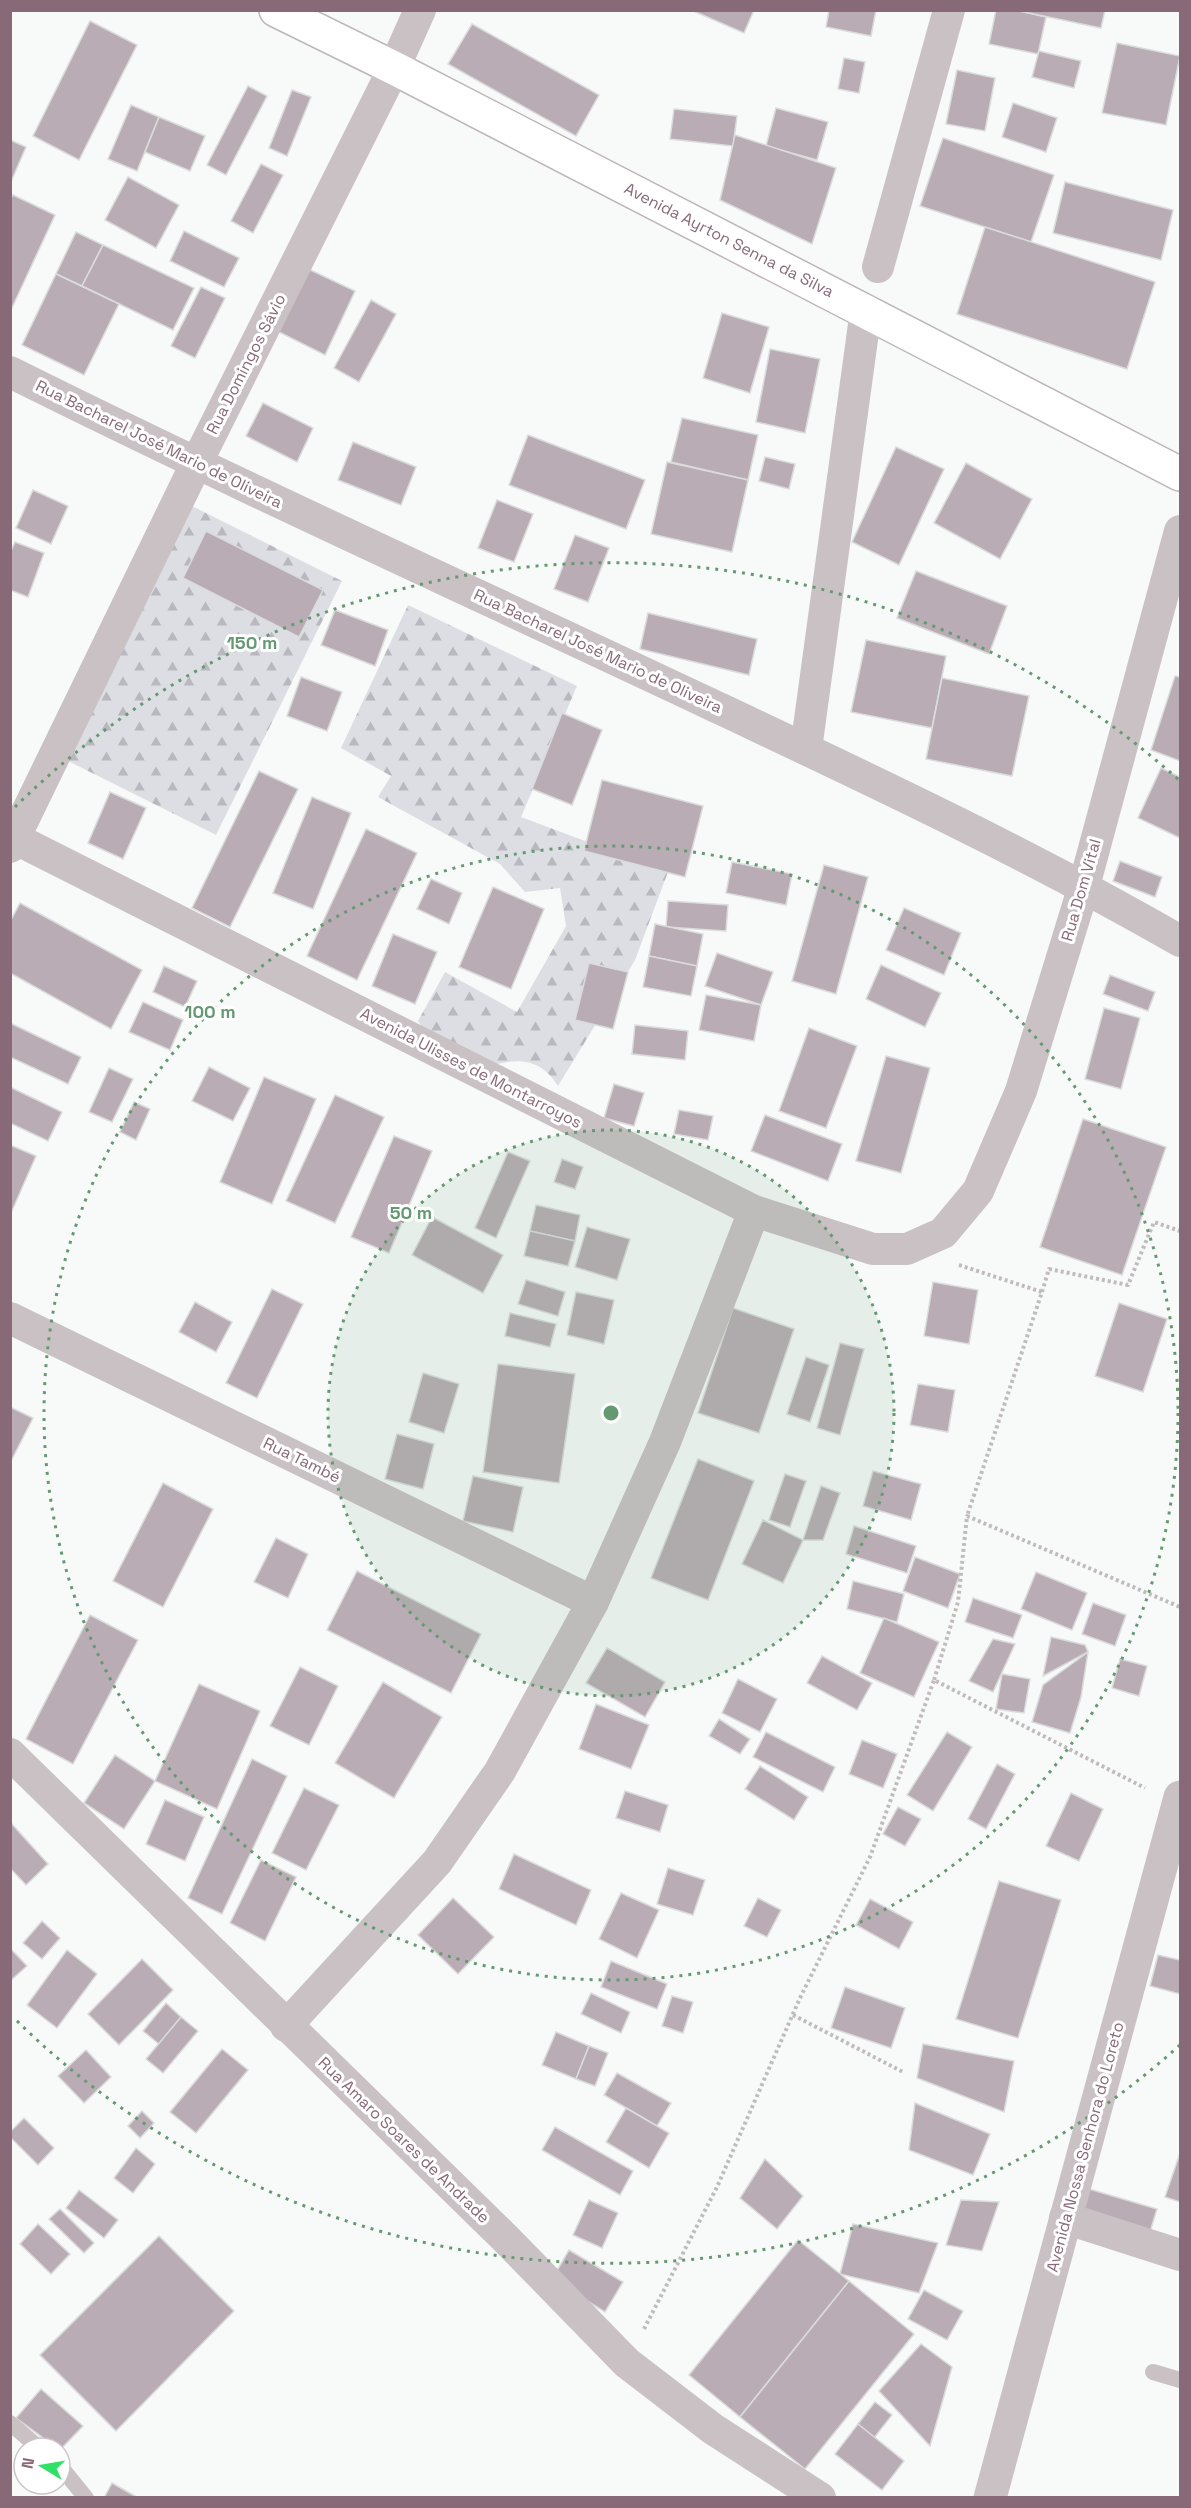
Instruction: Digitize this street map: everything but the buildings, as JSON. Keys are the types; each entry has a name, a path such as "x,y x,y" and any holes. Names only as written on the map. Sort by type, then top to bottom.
{"main road":[{"name":"Avenida Ayrton Senna da Silva","path":"276,10 866,310 1180,474"}],"street":[{"name":"Rua Domingos Sávio","path":"12,841 196,464 394,68 420,10"},
{"path":"878,267 949,10"},
{"path":"806,749 866,310"},
{"name":"Rua Bacharel José Mario de Oliveira","path":"10,372 196,464 806,749 1084,886 1180,941"},
{"name":"Rua Dom Vital","path":"943,1233 978,1191 1021,1091 1084,886 1180,531"},
{"name":"Avenida Ulisses de Montarroyos","path":"12,841 754,1211 873,1249 907,1249 943,1233"},
{"path":"286,2026 437,1862 500,1771 593,1602 665,1442 754,1211"},
{"name":"Rua També","path":"10,1318 593,1602"},
{"name":"Rua Amaro Soares de Andrade","path":"10,1754 505,2238 627,2363 713,2429 820,2498"},
{"name":"Avenida Nossa Senhora do Loreto","path":"990,2498 1065,2218 1178,1816"},
{"path":"1065,2218 1180,2256"}],"lane":[{"path":"1153,2372 1180,2380"},
{"path":"10,2423 25,2436"},
{"path":"72,2481 86,2498"}],"path":[{"path":"627,2363 717,2187 793,2015 870,1857 934,1680 958,1602 967,1516 1049,1269 1128,1285 1154,1222 1180,1231"},
{"path":"907,1249 1042,1292"},
{"path":"967,1516 1180,1607"},
{"path":"934,1680 1178,1816"},
{"path":"793,2015 903,2072"}],"green space":[{"path":"192,506 342,581 216,835 66,760"},
{"path":"408,605 577,686 521,817 668,872 635,960 558,1086 548,1073 536,1065 524,1062 498,1064 455,1076 418,1021 445,972 517,1012 566,926 560,888 525,892 500,864 378,797 391,776 341,748"}]}
